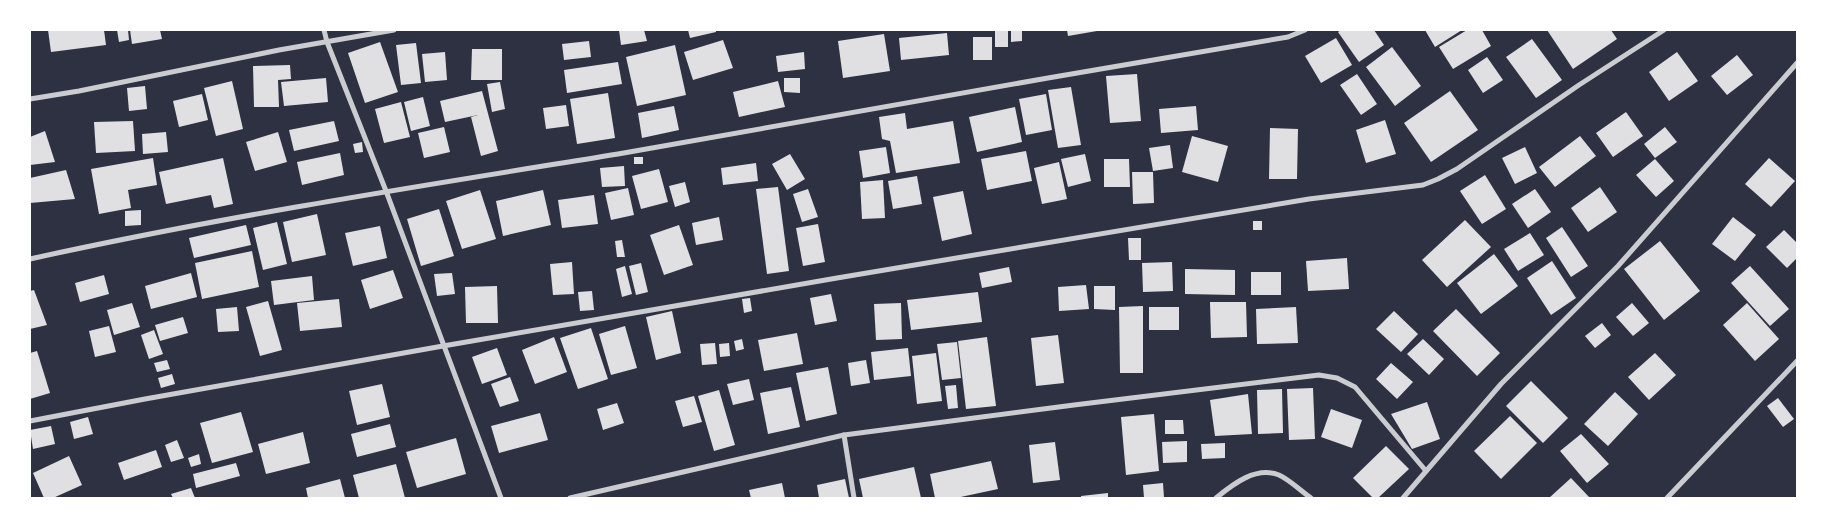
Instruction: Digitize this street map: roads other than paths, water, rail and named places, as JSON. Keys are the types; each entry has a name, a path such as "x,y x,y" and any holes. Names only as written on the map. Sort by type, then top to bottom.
{"street":[{"path":"324,30 501,498"},
{"path":"30,99 79,91 269,52 394,30"},
{"path":"30,259 98,244 386,191 620,153 1051,77 1176,57 1288,37 1305,30"},
{"path":"30,421 443,346 1309,200 1423,185 1457,169 1579,85 1664,30"},
{"path":"1402,498 1501,384 1618,266 1797,63"},
{"path":"1667,498 1797,361"},
{"path":"570,498 844,435 1074,404 1319,375 1337,378 1355,387 1426,471"},
{"path":"844,435 854,498"},
{"path":"1216,498 1226,489 1260,472 1279,476 1311,498"}]}
